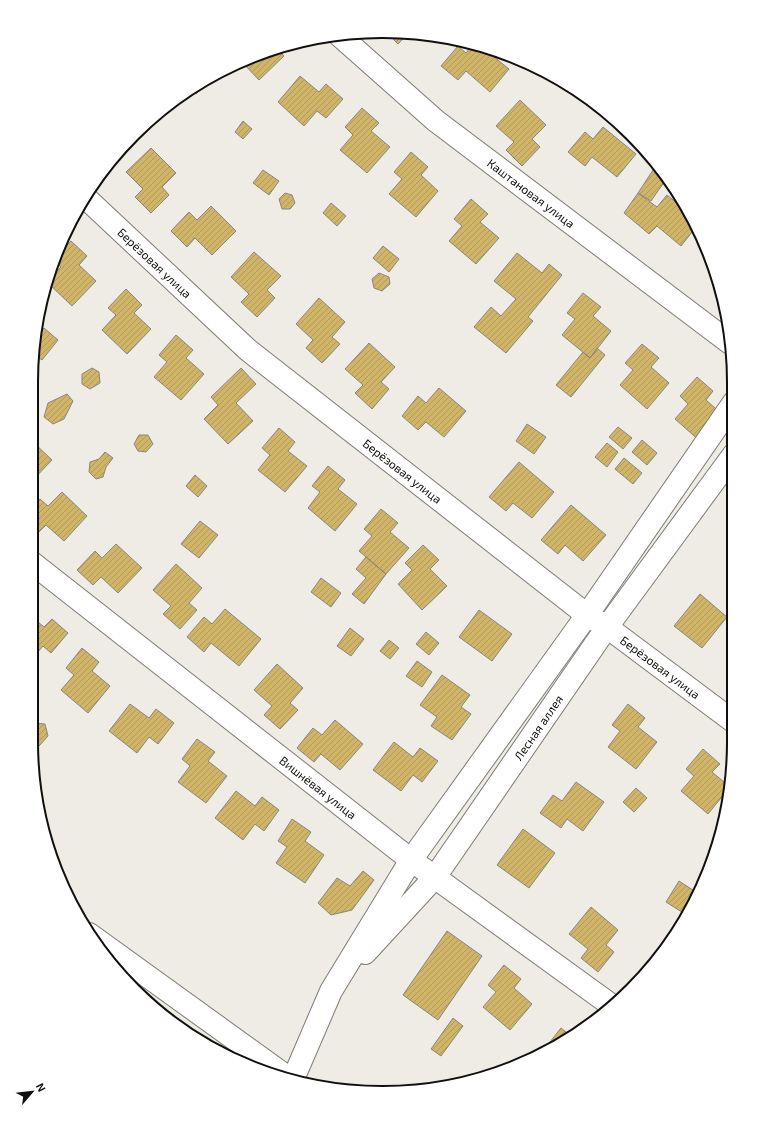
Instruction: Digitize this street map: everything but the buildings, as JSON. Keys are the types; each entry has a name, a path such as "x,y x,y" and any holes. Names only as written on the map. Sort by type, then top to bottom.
{"street":[{"name":"Каштановая улица","path":"345,40 436,121 724,339"},
{"name":"Берёзовая улица","path":"89,201 248,350 587,615 607,627 727,717"},
{"path":"295,1074 331,991 410,860 587,615 727,412"},
{"name":"Лесная аллея","path":"331,991 435,877 607,627 727,464"},
{"name":"Вишнёвая улица","path":"38,568 410,860 608,1003"},
{"path":"105,946 276,1069"}]}
